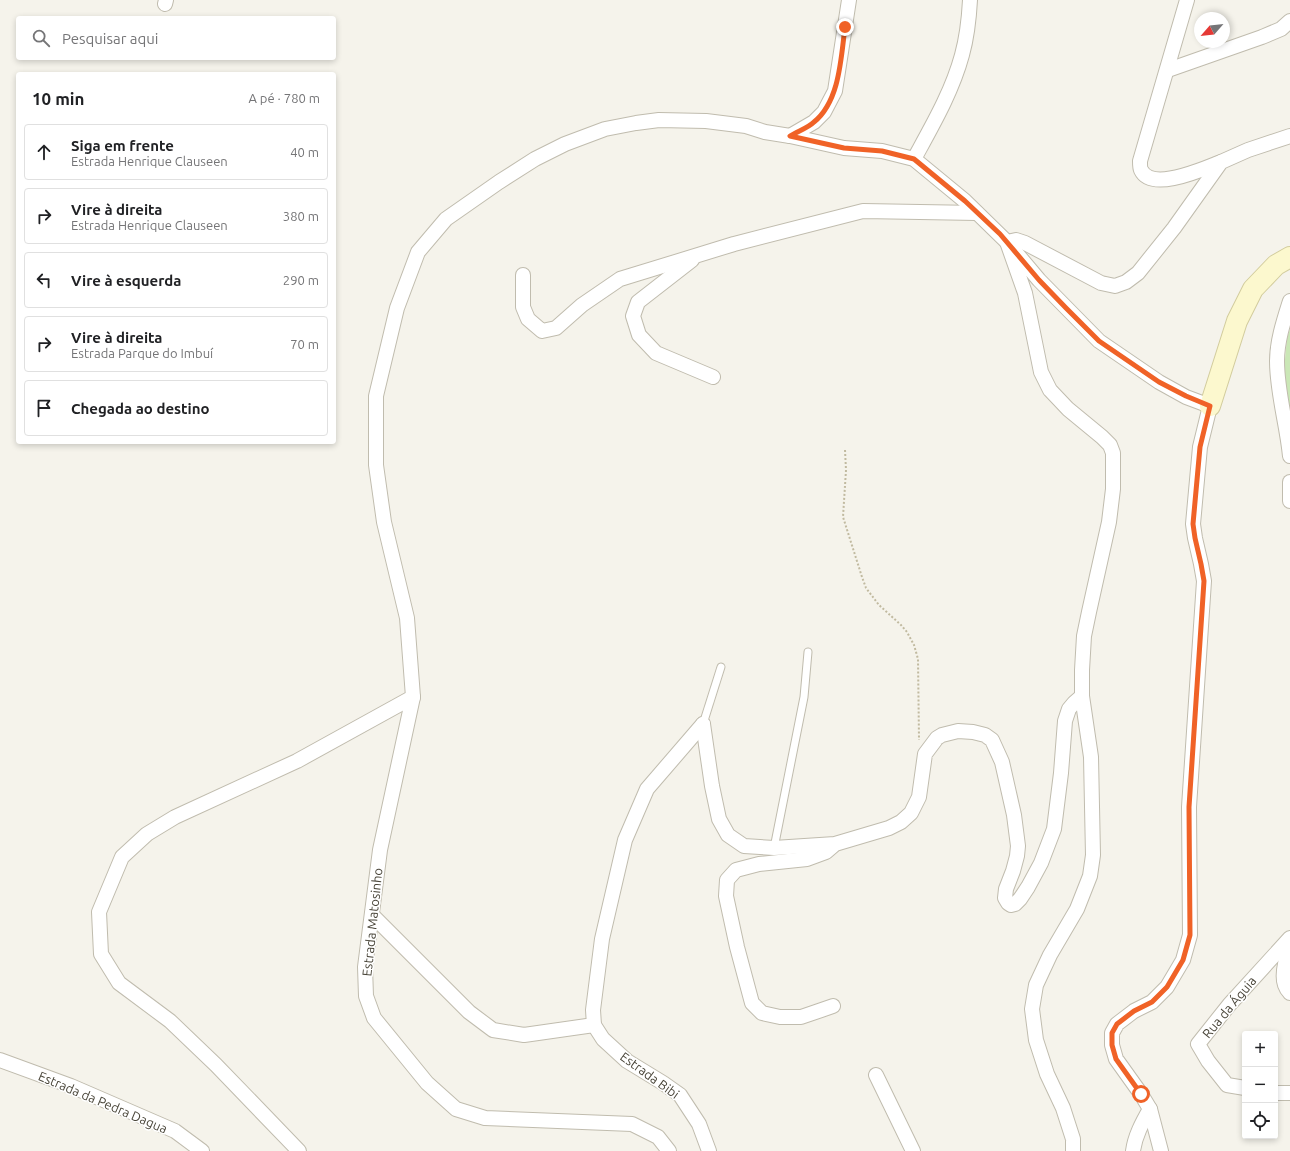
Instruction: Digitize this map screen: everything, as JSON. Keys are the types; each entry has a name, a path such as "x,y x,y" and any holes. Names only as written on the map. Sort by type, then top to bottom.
{"street":[{"path":"790,136 814,122 824,112 835,91 849,0"},
{"path":"970,0 968,28 962,56 947,96 914,159 944,182 1007,242 1039,280 1099,341 1159,382 1210,406"},
{"path":"1187,0 1168,70 1140,161 1141,170 1145,175 1152,178 1169,180 1187,175 1248,150 1290,136"},
{"path":"1168,70 1262,37 1281,29 1290,21"},
{"name":"Estrada Matosinho","path":"670,1151 658,1137 632,1124 485,1118 456,1109 427,1083 374,1018 366,996 365,967 380,850 413,697 407,618 384,522 376,465 376,396 397,308 418,252 446,219 535,159 565,144 605,129 636,122 659,120 706,121 746,126 766,132 844,148 882,151 914,159"},
{"path":"1007,242 1016,240 1025,243 1102,283 1115,286 1126,282 1138,273 1174,228 1221,162"},
{"path":"523,275 523,307 528,319 542,331 556,328 582,305 620,279 734,244 863,211 977,213"},
{"path":"1007,242 1025,293 1041,372 1050,390 1068,409 1110,445 1113,454 1113,489 1109,522 1084,636 1082,670 1082,696 1090,757 1093,855 1090,876 1077,909 1050,955 1036,985 1032,1009 1036,1040 1047,1074 1063,1108 1073,1140 1073,1151"},
{"path":"698,255 638,302 633,316 639,335 656,353 713,377"},
{"path":"1161,1151 1150,1109 1116,1059 1112,1045 1112,1033 1117,1024 1134,1011 1152,1002 1167,987 1183,960 1190,935 1189,807 1204,581 1193,524 1200,447 1210,406 1237,321 1253,289 1276,265 1290,257"},
{"path":"1290,301 1279,338 1277,361 1280,400 1288,437 1290,456"},
{"path":"1290,482 1290,501"},
{"path":"703,724 712,786 719,819 728,835 744,846 774,848 835,844 889,828 900,822 911,813 919,797 925,754 937,738 942,735 958,731 973,732 992,740 1002,762 1014,815 1018,846 1017,856 1006,888 1005,898 1011,905 1015,904 1020,899 1028,887 1041,862 1054,829 1065,721 1069,710 1082,696"},
{"path":"299,1151 216,1065 170,1021 119,983 101,954 99,912 122,857 147,834 175,817 297,761 413,697"},
{"path":"372,915 469,1012 493,1030 524,1035 594,1025 593,1010 602,939 625,840 647,789 703,724"},
{"path":"833,1006 801,1017 780,1017 762,1013 752,1003 737,947 726,896 727,880 736,870 759,864 807,859 826,852 835,844"},
{"name":"Rua da Águia","path":"1242,1088 1227,1085 1208,1061 1198,1044 1229,1006 1290,938"},
{"path":"1290,947 1283,975 1285,985 1290,993"},
{"name":"Estrada Bibi","path":"594,1025 603,1039 627,1061 680,1095 699,1124 709,1151"},
{"name":"Estrada da Pedra Dagua","path":"0,1060 71,1086 175,1131 202,1151"},
{"path":"876,1075 913,1151"},
{"path":"1278,1093 1290,1093"},
{"path":"1133,1151 1134,1142 1150,1109"}],"lane":[{"path":"774,848 804,697 808,652"},
{"path":"703,724 721,668"}],"path":[{"path":"845,450 846,470 843,516 866,588 879,605 907,632 914,645 918,660 919,740 920,746 925,754"}],"green space":[{"path":"1290,329 1290,413 1282,391 1287,338"}],"route":[{"path":"845,27 842,54 835,91 824,112 814,122 790,136 844,148 882,151 914,159 944,182 1000,234 1039,280 1099,341 1159,382 1210,406 1200,447 1193,524 1204,581 1189,807 1190,935 1183,960 1167,987 1152,1002 1134,1011 1117,1024 1112,1033 1112,1045 1116,1059 1141,1094"}]}
